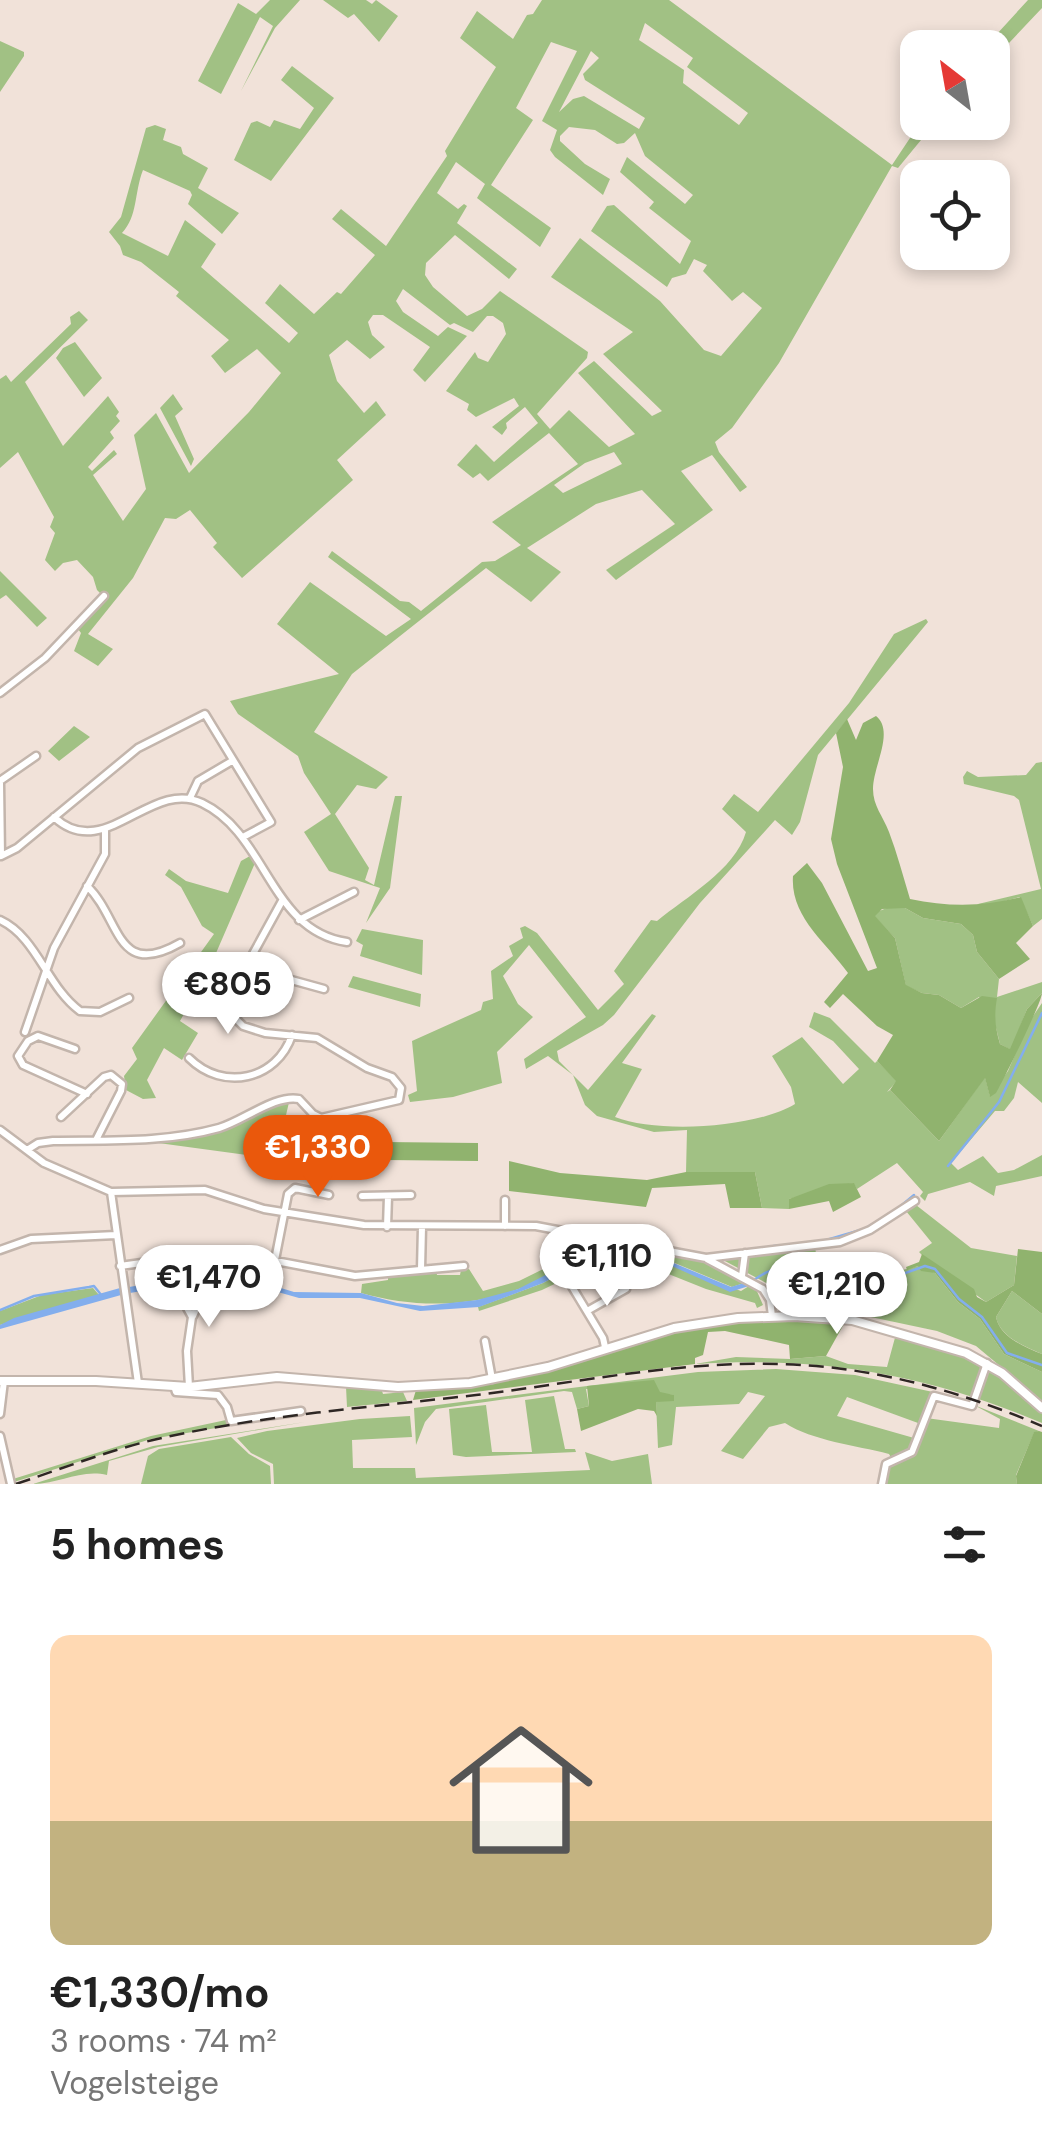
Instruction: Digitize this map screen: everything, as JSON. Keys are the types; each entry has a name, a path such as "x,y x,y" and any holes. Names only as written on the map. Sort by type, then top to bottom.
{"main road":[{"path":"2,1381 138,1383 188,1388 277,1377 408,1387 492,1380 674,1328 772,1316 852,1320 938,1343 988,1363 1042,1408"}],"street":[{"path":"0,693 45,658 104,596"},
{"path":"36,756 0,782 0,858 138,748 205,714 270,822 243,837"},
{"path":"190,798 198,780 232,762"},
{"path":"54,817 76,830 105,830 162,801 190,798 218,812 243,837 282,901 299,920 321,934 347,942"},
{"path":"25,1032 46,970 105,854 105,830"},
{"path":"87,886 124,945 134,953 162,953 180,943"},
{"path":"299,920 354,892"},
{"path":"27,1150 53,1140 151,1139 218,1128 262,1111 282,1098 299,1100 321,1118 399,1100 401,1088 392,1077 367,1068 317,1038 254,1030 229,1012 227,992 282,901"},
{"path":"0,920 14,927 64,996 80,1011 100,1012 129,998"},
{"path":"248,963 324,989"},
{"path":"189,1058 195,1065 224,1076 262,1074 287,1049 292,1035"},
{"path":"75,1049 38,1036 28,1041 18,1056 22,1064 87,1094"},
{"path":"61,1117 107,1076 118,1079 121,1091 96,1140"},
{"path":"0,1130 44,1163 112,1192 205,1190 284,1213 387,1227 536,1226 706,1258 755,1284 770,1300 772,1316"},
{"path":"275,1260 288,1194 295,1188 329,1195"},
{"path":"112,1192 138,1383"},
{"path":"362,1196 411,1196"},
{"path":"387,1227 388,1196"},
{"path":"505,1226 506,1200"},
{"path":"706,1258 840,1242 870,1230 915,1200"},
{"path":"421,1269 422,1227"},
{"path":"0,1250 31,1238 116,1235"},
{"path":"744,1277 745,1252"},
{"path":"120,1266 198,1253 244,1254 355,1276 464,1266"},
{"path":"588,1311 626,1289 614,1264"},
{"path":"188,1388 187,1350 192,1317 207,1284"},
{"path":"572,1285 604,1338 605,1347"},
{"path":"174,1286 192,1317"},
{"path":"485,1342 492,1380"},
{"path":"882,1484 886,1464 912,1452 934,1396 971,1407 988,1363"},
{"path":"0,1414 2,1381"},
{"path":"174,1386 176,1392 186,1395 218,1395 227,1406 230,1421 301,1411"},
{"path":"0,1436 11,1484"}],"green space":[{"path":"270,0 300,0 275,28 241,91 273,26 260,17 221,94 198,81 238,3 256,14"},
{"path":"323,0 366,0 372,4 376,0 398,16 379,42 354,14 348,18"},
{"path":"542,0 669,0 892,165 909,140 921,140 905,160 900,160 898,168 892,166 779,363 732,428 715,442 747,487 740,492 712,455 681,471 713,510 616,580 606,570 675,524 642,490 596,504 527,548 561,572 531,602 486,568 352,674 314,732 388,777 376,789 357,785 335,814 369,868 365,880 374,885 395,796 402,796 390,888 366,923 380,888 329,871 304,832 331,814 304,773 298,756 238,714 230,701 339,674 277,624 310,582 386,636 411,619 328,557 332,551 400,601 421,611 482,562 495,561 521,545 492,522 578,464 549,433 488,481 480,473 473,478 457,465 476,444 494,462 538,423 525,407 506,423 502,435 492,427 519,406 514,398 476,417 467,410 469,404 446,391 475,352 488,362 506,334 503,323 487,316 473,332 454,323 450,325 403,289 396,301 403,312 438,336 448,327 467,336 425,382 413,370 430,347 383,315 373,315 368,322 372,335 385,347 370,359 347,340 329,355 337,381 364,413 376,401 386,415 337,460 353,480 242,578 213,547 217,543 190,510 176,519 165,518 133,578 88,634 113,649 98,666 74,651 81,633 78,629 105,598 77,560 63,563 55,571 45,560 55,533 50,527 54,517 18,452 0,468 0,379 6,375 11,382 71,324 70,317 79,311 88,320 25,382 63,446 108,396 120,421 110,432 114,438 88,467 92,471 114,450 117,454 93,475 123,521 146,489 134,435 156,413 189,473 281,373 257,349 225,373 211,356 229,340 176,296 179,292 141,262 123,255 109,232 121,217 146,128 155,125 166,129 163,140 181,147 183,154 208,168 198,188 239,213 222,234 188,204 190,191 143,170 133,212 122,233 168,256 185,220 216,244 201,267 289,343 298,333 265,303 280,284 314,314 337,292 341,294 375,255 332,219 341,209 386,246 447,156 445,151 496,67 460,38 477,11 513,39 527,15 533,14","holes":["645,23 693,58 687,67 748,113 739,125 683,83 684,70 639,40","551,42 577,51 542,121 557,130 550,150 555,157 603,195 610,179 585,164 560,141 560,136 569,127 595,130 617,144 635,133 645,156 693,195 685,204 627,157 620,172 654,202 649,208 691,241 680,264 614,205 607,206 591,231 667,287 672,278 686,274 694,259 707,265 703,271 732,301 743,292 762,308 721,356 704,350 660,301 580,238 551,277 633,332 603,354 662,411 652,416 594,361 578,373 635,434 609,447 569,410 550,429 537,414 587,358 588,352 500,291 482,309 467,316 425,275 426,263 455,235 509,279 517,269 457,223 467,206 458,209 437,193 456,162 485,184 477,198 540,247 551,228 491,185 533,120 516,108","591,51 599,58 583,74 585,80 645,118 639,129 584,96 573,99 559,112","614,452 622,464 563,493 554,485 585,463"]},
{"path":"1028,0 1042,0 1042,8 1010,42 1010,30 1001,30"},
{"path":"0,41 24,52 24,56 0,92"},
{"path":"292,66 334,98 271,181 234,160 251,123 257,121 270,127 274,120 300,129 314,108 281,80"},
{"path":"75,342 102,378 84,397 56,358 63,348"},
{"path":"173,394 183,409 175,416 194,459 191,466 160,408"},
{"path":"0,571 47,618 37,627 6,595 0,599"},
{"path":"926,619 928,622 818,755 800,822 792,835 775,820 700,903 614,1015 557,1051 559,1061 573,1075 548,1056 526,1069 524,1059 586,1017 529,945 503,976 518,1004 533,1017 497,1052 502,1083 453,1097 410,1102 408,1095 417,1091 412,1041 481,1010 483,1002 493,999 491,971 513,956 509,946 523,938 520,928 525,926 537,933 598,1010 624,984 614,971 651,920 657,921 732,859 746,832 722,809 734,794 758,812 849,703 894,634"},
{"path":"876,716 884,730 873,795 910,899 966,905 1021,897 1033,926 1016,943 1030,959 999,979 977,952 973,935 961,924 923,918 905,908 882,909 875,916 895,938 906,985 922,993 939,995 961,1008 982,996 997,998 998,1038 1000,1044 1010,1049 1027,1009 1042,993 996,1093 990,1097 985,1078 939,1141 890,1090 896,1081 877,1061 893,1035 877,1026 843,994 830,1008 824,1002 848,973 804,917 794,891 793,876 807,863 822,883 868,971 877,968 831,839 843,767 836,733 847,719 856,740 863,723"},
{"path":"74,726 90,737 59,761 48,751"},
{"path":"1042,762 1042,919 1033,926 1020,897 978,904 1041,889 1019,800 964,784 963,777 967,771 978,777 1026,775 1036,763"},
{"path":"250,856 255,863 210,967 180,1021 198,1033 182,1060 164,1048 147,1080 156,1098 143,1099 126,1090 124,1076 137,1059 132,1048 214,934 202,926 181,887 165,875 169,869 186,881 228,893 241,861"},
{"path":"889,907 961,924 973,935 977,952 999,979 997,997 1042,982 1042,993 1027,1009 1011,1050 1000,1044 993,1016 979,997 961,1008 939,995 906,986 895,938 874,916"},
{"path":"362,929 423,940 422,975 360,956 363,945 356,941"},
{"path":"353,976 421,994 420,1007 348,987"},
{"path":"1042,1003 1042,1103 1018,1082 1014,1098 1004,1111 995,1111 951,1163 958,1170 983,1156 998,1173 1014,1170 1042,1155 1042,1176 996,1186 994,1196 970,1182 928,1194 925,1201 920,1196 923,1192 897,1163 857,1189 853,1183 789,1199 789,1209 762,1208 755,1172 686,1172 687,1130 654,1132 597,1116 585,1105 573,1075 588,1090 652,1014 656,1016 622,1063 642,1069 615,1117 681,1127 732,1123 778,1112 795,1104 791,1087 772,1056 802,1037 843,1084 859,1069 833,1041 809,1027 814,1012 830,1018 897,1081 887,1092 890,1090 939,1141 985,1077 990,1096 1008,1071 1029,1022"},
{"path":"290,1098 283,1128 327,1142 382,1130 386,1160 306,1163 151,1142 218,1128"},
{"path":"384,1142 478,1143 478,1161 386,1160"},
{"path":"509,1161 560,1173 647,1180 686,1172 755,1172 762,1208 730,1208 725,1184 652,1188 646,1207 509,1191"},
{"path":"854,1183 861,1197 833,1212 829,1201 789,1209 789,1199 829,1184"},
{"path":"916,1205 971,1248 1017,1256 1014,1285 986,1302 924,1257 919,1252 932,1243 906,1211"},
{"path":"600,1241 602,1248 547,1277 517,1290 473,1301 429,1304 361,1293 362,1284 388,1280 388,1275 436,1270 437,1275 460,1275 461,1270 469,1269 483,1291 519,1281"},
{"path":"815,1247 817,1260 846,1265 871,1278 918,1266 935,1273 958,1302 980,1319 1004,1354 1042,1372 1042,1401 976,1346 937,1331 852,1313 789,1306 770,1285 723,1260"},
{"path":"1018,1249 1042,1252 1042,1314 1012,1291 996,1317 1008,1336 1042,1354 1042,1372 1004,1354 980,1319 958,1302 935,1273 921,1271 918,1266 907,1270 906,1267 919,1262 922,1254 974,1289 977,1297 986,1302 1014,1285"},
{"path":"623,1250 741,1291 749,1286 756,1289 763,1305 757,1308 755,1303 706,1289 636,1261 620,1259 594,1265 542,1290 479,1311 478,1307 543,1283 596,1255"},
{"path":"673,1253 711,1265 744,1283 732,1287 670,1261"},
{"path":"93,1288 99,1295 0,1325 0,1311 42,1295"},
{"path":"1012,1291 1042,1314 1042,1354 1014,1340 998,1324 996,1317"},
{"path":"771,1318 845,1322 826,1356 790,1359 789,1345 725,1331 708,1332 703,1355 695,1358 695,1364 413,1400 416,1390 519,1378 666,1334"},
{"path":"896,1334 983,1364 1042,1411 1042,1423 957,1392 872,1372 786,1363 695,1364 736,1357 826,1356 848,1364 887,1367"},
{"path":"776,1369 855,1375 942,1394 935,1399 911,1452 892,1459 889,1454 821,1438 785,1423 769,1427 743,1459 721,1451 765,1396 748,1392 739,1404 676,1407 672,1445 658,1448 656,1402 674,1395 586,1389 589,1406 577,1409 572,1392 564,1391 436,1409 425,1422 416,1445 414,1408 698,1372","holes":["847,1397 918,1423 914,1438 837,1416"]},
{"path":"654,1380 660,1392 674,1395 674,1401 656,1402 657,1416 654,1411 638,1409 581,1431 577,1409 589,1406 587,1386"},
{"path":"346,1387 383,1394 403,1392 407,1401 347,1407"},
{"path":"554,1396 565,1449 576,1452 453,1455 449,1409 486,1405 492,1452 532,1452 525,1400"},
{"path":"974,1405 1039,1431 1034,1433 1016,1475 1017,1484 883,1484 888,1467 906,1460 915,1451 926,1418 999,1428 1000,1419"},
{"path":"304,1413 151,1439 14,1482 13,1479 151,1436 226,1420 227,1423"},
{"path":"410,1416 412,1437 352,1440 353,1468 415,1468 416,1478 590,1470 585,1452 612,1461 648,1454 652,1484 274,1484 273,1464 251,1453 237,1438 360,1419"},
{"path":"305,1422 158,1447 109,1461 107,1475 88,1474 33,1484 153,1446"},
{"path":"1039,1431 1042,1484 1017,1484 1016,1476 1034,1432"},
{"path":"231,1437 270,1466 271,1484 141,1484 148,1456 159,1449"}],"water":[{"path":"614,1247 645,1251 731,1287 744,1283 749,1286 730,1292 647,1255 623,1250 596,1255 543,1283 479,1307 420,1311 360,1298 299,1298 242,1282 194,1282 130,1293 129,1287 208,1274 242,1276 294,1292 361,1293 423,1306 477,1300 518,1289 591,1252"},
{"path":"120,1288 121,1295 0,1329 0,1325 14,1318"}],"waterway":[{"path":"948,1166 999,1102 1042,1013"},
{"path":"896,1210 914,1195"},
{"path":"823,1241 864,1229 885,1217"},
{"path":"774,1246 787,1245"},
{"path":"754,1280 774,1269 808,1264 831,1268 872,1285 925,1266 935,1269 959,1299 982,1317 1007,1353 1042,1365"},
{"path":"0,1310 34,1296 94,1286 102,1296"}],"railway":[{"path":"16,1484 136,1444 232,1425 702,1366 778,1364 847,1369 946,1391 1042,1426"}]}
